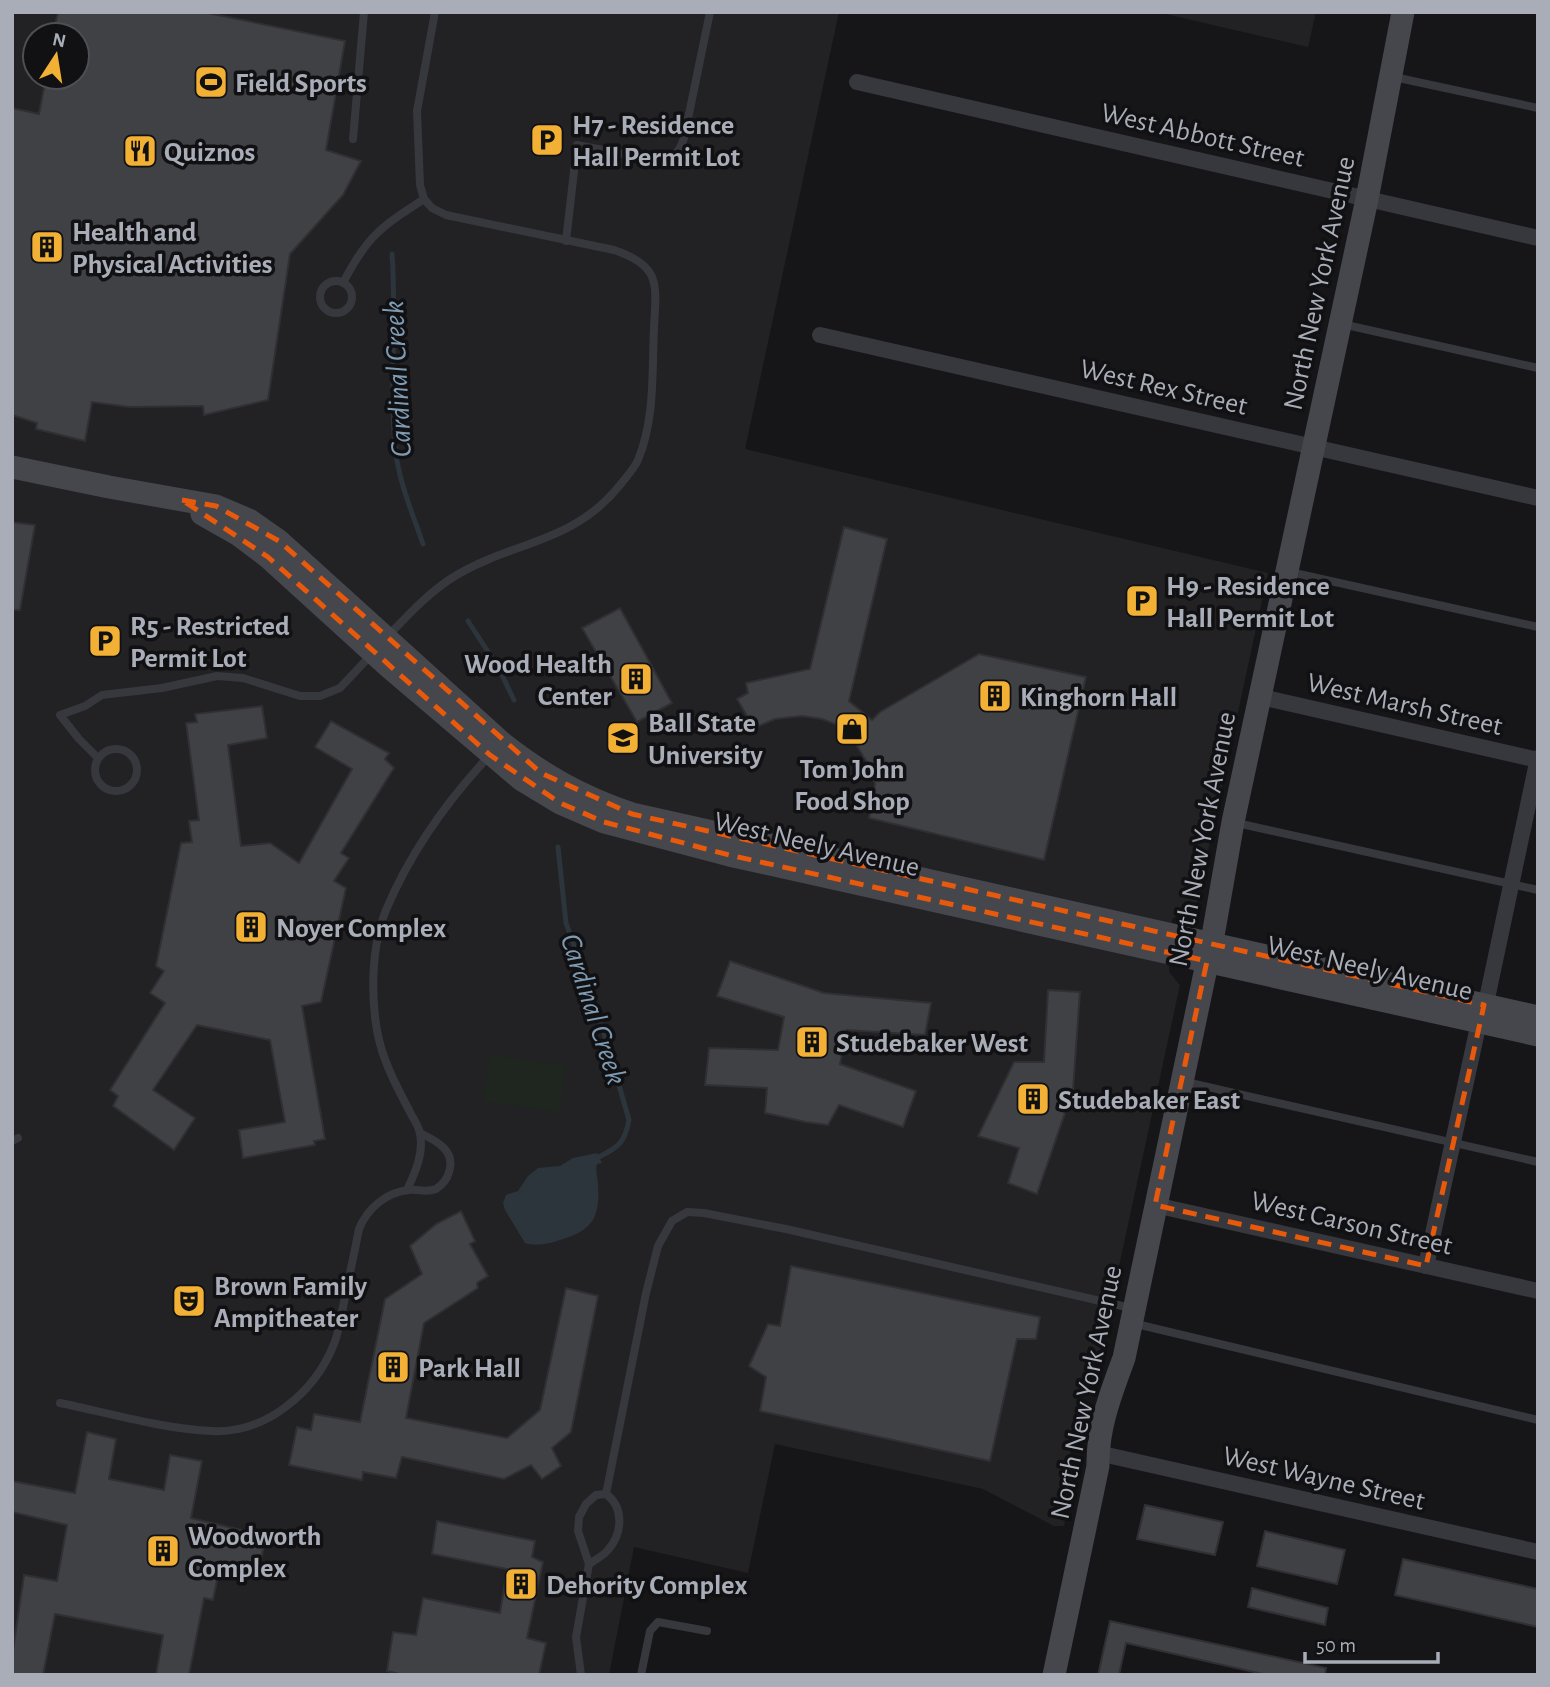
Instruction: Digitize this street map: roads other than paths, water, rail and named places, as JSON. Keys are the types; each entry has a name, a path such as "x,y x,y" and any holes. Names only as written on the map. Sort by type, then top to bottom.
{"street":[{"name":"North New York Avenue","path":"1054,1675 1096,1478 1108,1404 1124,1358 1209,952 1233,822 1367,199 1403,12"},
{"name":"West Abbott Street","path":"857,82 1538,237"},
{"name":"West Rex Street","path":"820,335 1538,498"},
{"name":"West Neely Avenue","path":"12,467 216,506 248,520 279,541 380,645 496,749 522,780 560,803 617,826 729,855 1209,952 1482,1013 1538,1017"},
{"name":"West Marsh Street","path":"1261,697 1538,759"},
{"path":"1426,1266 1538,759"},
{"name":"West Neely Avenue","path":"1482,1013 1538,1035"},
{"name":"West Carson Street","path":"1155,1205 1538,1292"},
{"name":"West Wayne Street","path":"1098,1453 1538,1552"}],"lane":[{"path":"353,139 364,12"},
{"path":"98,758 60,715 85,706 102,695 162,688 216,677 243,678 300,696 320,696 340,688 428,594 483,561 545,539 580,523 613,493 637,462 644,443 651,389 656,294 651,272 639,260 628,255 446,215 432,208 424,199 420,185 417,111 435,12"},
{"path":"566,241 578,145 665,161 678,154 684,138 710,12"},
{"path":"1391,76 1538,108"},
{"path":"343,283 356,258 373,235 424,199"},
{"path":"328,283 343,283 352,296 349,307 340,313 329,312 320,300 321,290 328,283"},
{"path":"1339,323 1538,368"},
{"path":"1288,572 1538,627"},
{"path":"110,749 124,750 131,754 138,766 135,780 119,791 105,788 96,778 98,758 110,749"},
{"path":"407,1190 420,1156 420,1133 385,1061 377,1029 374,974 379,939 385,912 430,828 496,749"},
{"path":"1233,822 1538,890"},
{"path":"1181,1081 1538,1162"},
{"path":"60,1403 213,1432 251,1425 278,1412 298,1397 316,1377 335,1341 359,1229 364,1217 388,1197 407,1190 429,1191 440,1187 447,1178 451,1166 449,1156 443,1147 420,1133"},
{"path":"606,1494 658,1246 672,1221 687,1212 786,1229 1538,1420"},
{"path":"581,1675 576,1637 589,1564 578,1531 579,1517 586,1504 596,1495 606,1494 615,1500 620,1524 608,1551 589,1564"},
{"path":"641,1675 650,1631 658,1622 707,1631"}],"waterway":[{"name":"Cardinal Creek","path":"392,254 395,446 402,484 423,544"},
{"name":"Cardinal Creek","path":"468,621 498,667 514,700"},
{"name":"Cardinal Creek","path":"558,847 566,923 599,1016 629,1120 620,1143 599,1157"}],"place":[{"name":"Field Sports","path":"211,82"},
{"name":"H7 - Residence Hall Permit Lot","path":"547,140"},
{"name":"Quiznos","path":"140,151"},
{"name":"Health and Physical Activities","path":"47,247"},
{"name":"H9 - Residence Hall Permit Lot","path":"1142,601"},
{"name":"R5 - Restricted Permit Lot","path":"105,641"},
{"name":"Wood Health Center","path":"636,679"},
{"name":"Kinghorn Hall","path":"995,696"},
{"name":"Tom John Food Shop","path":"852,729"},
{"name":"Ball State University","path":"623,738"},
{"name":"Noyer Complex","path":"251,927"},
{"name":"Studebaker West","path":"812,1042"},
{"name":"Studebaker East","path":"1033,1099"},
{"name":"Brown Family Ampitheater","path":"189,1301"},
{"name":"Park Hall","path":"393,1367"},
{"name":"Woodworth Complex","path":"163,1551"},
{"name":"Dehority Complex","path":"521,1584"}]}
